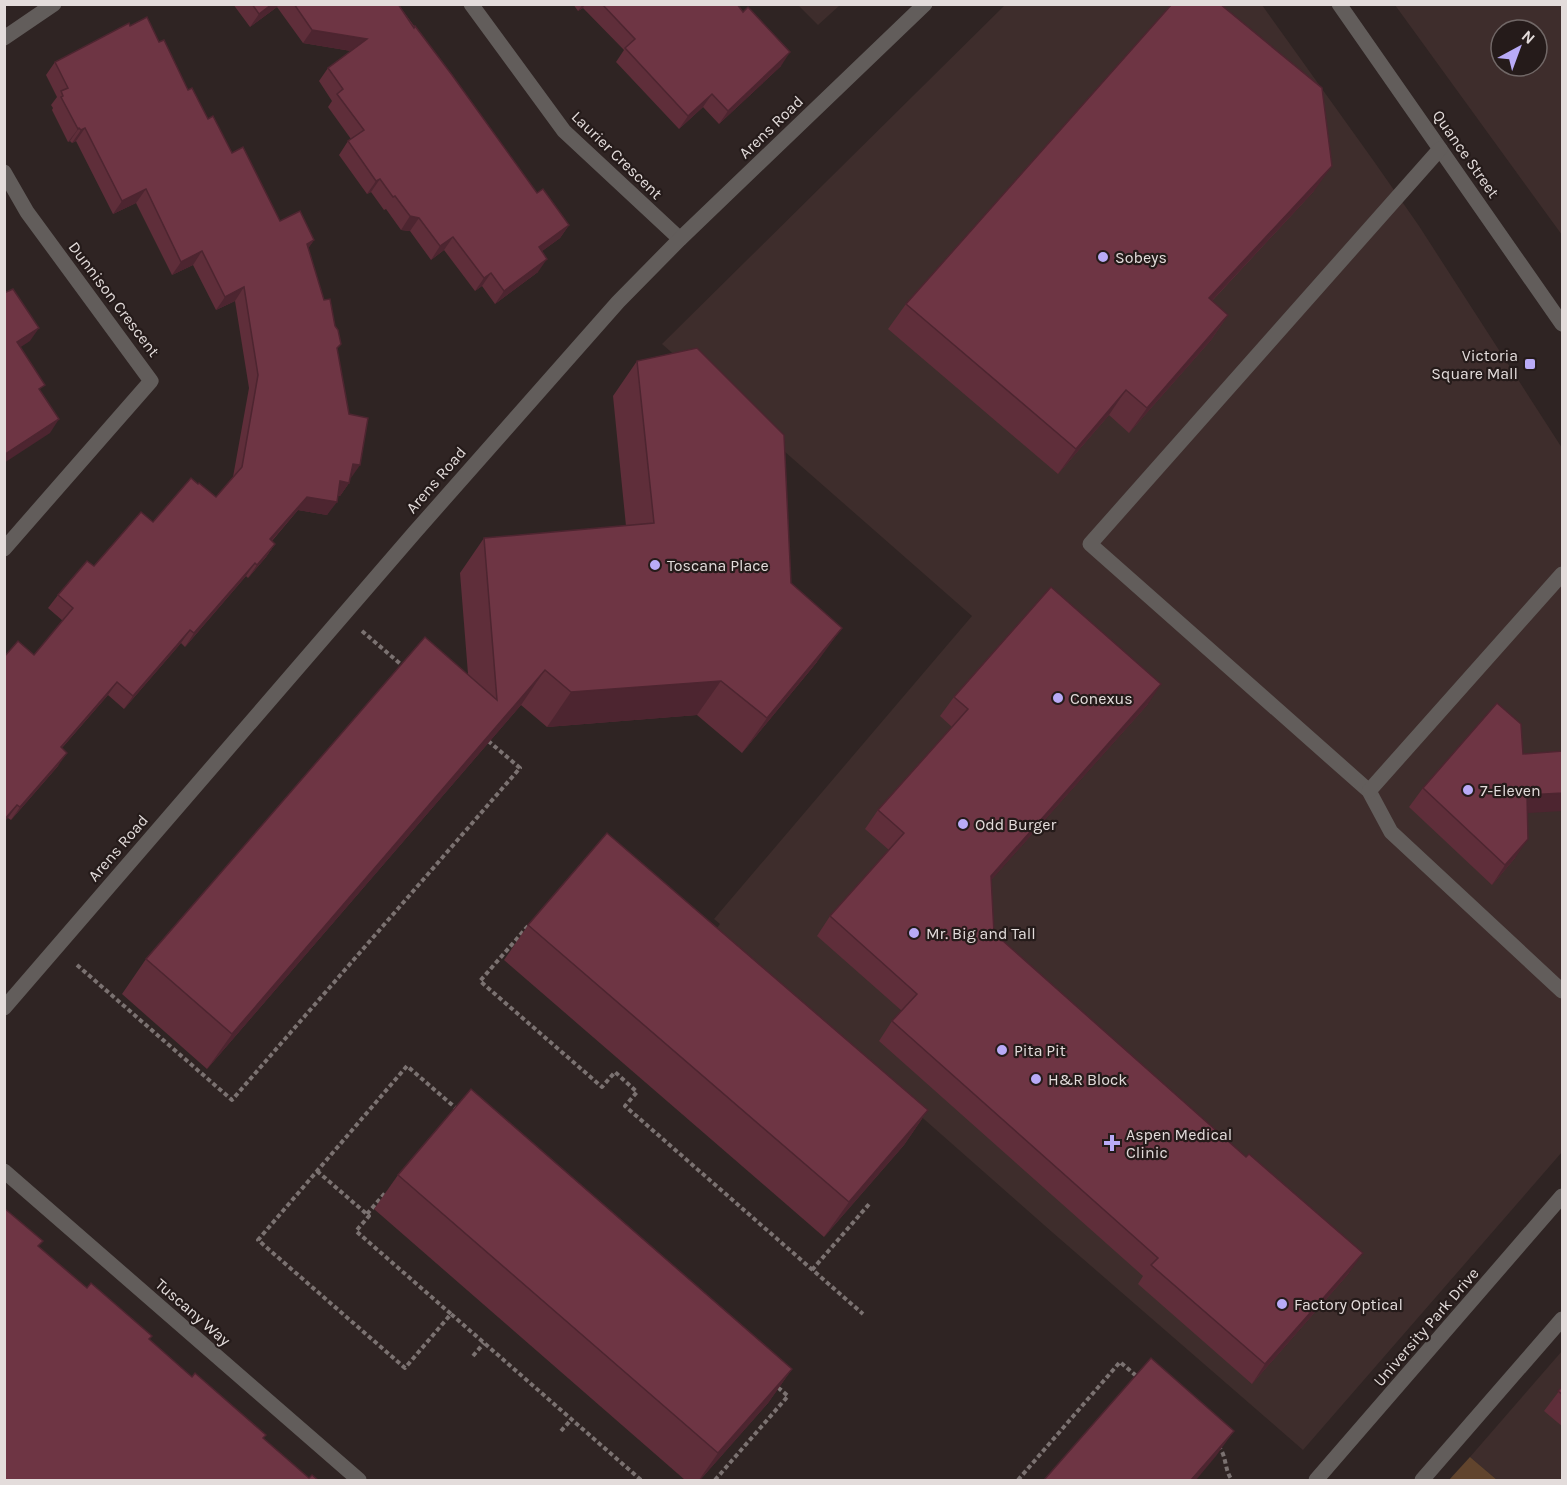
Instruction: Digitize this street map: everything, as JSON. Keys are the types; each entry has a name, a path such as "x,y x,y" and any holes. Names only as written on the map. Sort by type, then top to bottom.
{"street":[{"path":"4,38 54,4"},
{"name":"Laurier Crescent","path":"471,4 564,131 680,239"},
{"name":"Arens Road","path":"4,1008 343,615 618,302 680,239 925,4"},
{"name":"Quance Street","path":"1339,4 1563,324"},
{"path":"1440,149 1090,544 1369,791 1391,832 1563,991"},
{"name":"Dunnison Crescent","path":"4,172 27,212 152,381 4,549"},
{"path":"1369,791 1563,574"},
{"name":"Tuscany Way","path":"4,1171 359,1480"},
{"name":"University Park Drive","path":"1316,1480 1563,1196"},
{"path":"1422,1480 1563,1319"}],"path":[{"path":"343,615 405,668"},
{"path":"57,947 232,1100 520,768 484,737"},
{"path":"534,919 480,981 602,1087 615,1072 622,1078 637,1092 625,1106 863,1314"},
{"path":"451,1314 405,1368 258,1240 407,1066 466,1118"},
{"path":"317,1171 367,1214"},
{"path":"390,1188 367,1214 369,1216 356,1231 641,1480"},
{"path":"812,1270 870,1203"},
{"path":"473,1356 484,1344"},
{"path":"1018,1480 1120,1362 1145,1384"},
{"path":"715,1480 788,1396 770,1381"},
{"path":"561,1431 571,1420"},
{"path":"1213,1442 1221,1449 1227,1474 1232,1480"}],"shaded area":[{"path":"798,5 840,5 818,25"},
{"path":"1005,5 1262,5 1419,226 1562,448 1562,1152 1303,1450 713,933 720,924 714,919 972,616 662,344"},
{"path":"1395,5 1562,5 1562,235"},
{"path":"1562,1351 1562,1480 1497,1480 1470,1457"},
{"path":"1470,1457 1497,1480 1449,1480"}],"building":[{"path":"252,4 272,4 259,14"},
{"path":"294,4 398,4 537,193 543,189 569,225 539,247 547,259 504,291 491,273 484,278 453,237 440,246 419,218 410,216 380,179 376,181 348,141 364,130 337,94 343,89 328,68 367,39 312,30"},
{"path":"602,4 737,4 743,12 748,7 790,52 728,111 712,94 688,116 625,48 635,39"},
{"name":"Sobeys","path":"1172,4 1220,4 1322,88 1332,166 1209,298 1228,315 1147,408 1126,390 1076,449 906,304"},
{"path":"147,17 159,42 164,40 188,90 192,88 208,119 213,116 232,153 243,147 280,221 300,211 314,240 307,244 324,300 330,299 335,326 338,330 341,344 337,348 349,414 368,418 360,465 353,464 349,483 340,481 337,502 307,497 270,539 275,544 257,565 255,563 194,633 190,630 133,696 117,682 61,747 67,753 20,807 17,805 4,820 4,657 18,641 34,655 73,608 58,595 87,561 94,566 141,512 153,522 191,478 216,497 242,467 258,375 244,287 225,297 202,251 181,262 146,189 122,201 85,128 78,129 61,97 63,96 61,91 68,88 55,62 129,23 130,26"},
{"path":"13,289 39,328 17,342 45,385 39,389 59,419 4,455 4,293"},
{"path":"697,348 784,435 791,583 842,628 767,718 721,681 571,692 545,670 232,1034 146,959 425,637 497,700 484,538 654,523 637,361"},
{"path":"1051,587 1161,684 991,876 994,933 1246,1157 1249,1154 1363,1253 1265,1364 1151,1265 1158,1258 892,1021 917,994 830,916 904,833 878,810 968,709 954,697"},
{"name":"7-Eleven","path":"1497,703 1521,724 1523,754 1563,751 1563,793 1527,795 1528,839 1505,865 1423,788"},
{"path":"607,833 928,1110 849,1202 528,925"},
{"path":"471,1089 792,1369 718,1453 398,1175"},
{"path":"4,1208 43,1241 38,1246 87,1288 91,1283 152,1336 149,1339 192,1377 195,1373 266,1435 263,1438 309,1478 312,1475 318,1480 4,1480"},
{"path":"1151,1358 1234,1431 1191,1480 1044,1480"}],"place":[{"name":"Sobeys","path":"1103,257"},
{"name":"Victoria Square Mall","path":"1530,364"},
{"name":"Toscana Place","path":"655,565"},
{"name":"Conexus","path":"1058,698"},
{"name":"7-Eleven","path":"1468,790"},
{"name":"Odd Burger","path":"963,824"},
{"name":"Mr. Big and Tall","path":"914,933"},
{"name":"Pita Pit","path":"1002,1050"},
{"name":"H&R Block","path":"1036,1079"},
{"name":"Aspen Medical Clinic","path":"1112,1143"},
{"name":"Factory Optical","path":"1282,1304"}]}
